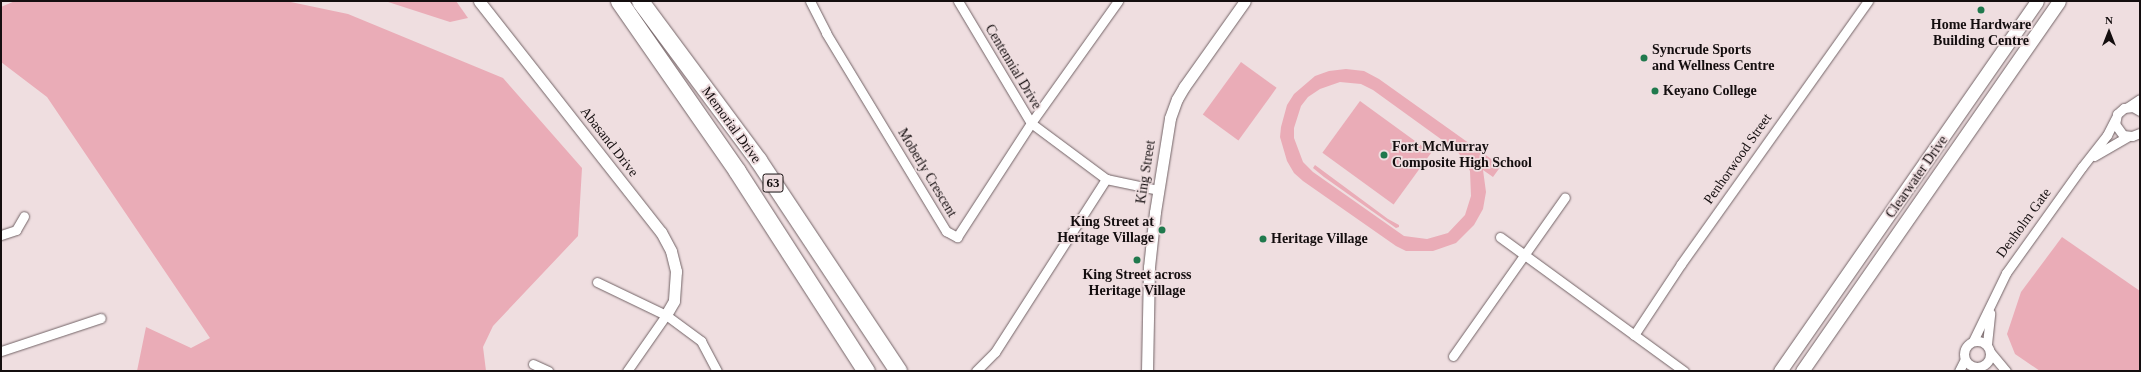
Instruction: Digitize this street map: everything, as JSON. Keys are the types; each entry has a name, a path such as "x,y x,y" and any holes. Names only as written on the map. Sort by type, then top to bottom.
{"highway":[{"path":"608,1 679,87"},
{"name":"Memorial Drive","path":"619,1 738,171 866,371"},
{"name":"Memorial Drive","path":"640,1 758,160 898,371"},
{"path":"646,1 677,51"}],"main road":[{"name":"Clearwater Drive","path":"1780,371 2037,1"},
{"name":"Clearwater Drive","path":"1802,371 2059,1"}],"street":[{"name":"Abasand Drive","path":"479,1 661,232 671,252 676,270 674,301 666,315"},
{"name":"Moberly Crescent","path":"810,1 826,33 946,231 957,237 1031,123"},
{"name":"Centennial Drive","path":"958,1 1031,123 1106,179 1158,190"},
{"path":"1031,123 1118,1"},
{"name":"King Street","path":"1147,371 1149,267 1158,190 1170,118 1177,99 1245,1"},
{"name":"Penhorwood Street","path":"1634,335 1681,264 1868,1"},
{"path":"2128,107 2140,99"},
{"path":"2128,107 2140,111"},
{"name":"Denholm Gate","path":"1973,341 2006,273 2107,135 2120,111 2128,107"},
{"path":"2115,119 2115,124 2119,132 2136,135"},
{"name":"Denholm Gate","path":"2089,159 2136,135"},
{"path":"976,371 995,352 1106,179"},
{"path":"1453,356 1565,198"},
{"path":"1,235 16,230 24,216"},
{"path":"1500,237 1684,371"},
{"path":"597,282 666,315 701,341 717,371"},
{"name":"Denholm Gate","path":"1988,348 1990,308"},
{"path":"627,371 666,315"},
{"path":"1,351 101,318"},
{"path":"1959,371 1965,359 1964,350 1973,341 1980,341 1988,348 2006,371"},
{"path":"1975,368 1987,363 1988,348"},
{"path":"1965,359 1975,368 1990,371"},
{"path":"533,364 548,371"}],"shaded area":[{"path":"15,1 286,1 348,14 503,78 582,168 578,236 493,326 483,347 486,371 137,371 146,327 191,348 210,338 47,97 1,62 1,7"},
{"path":"385,1 456,1 468,18 450,22"},
{"path":"1241,62 1277,88 1238,140 1203,115"},
{"path":"1346,69 1364,71 1379,79 1501,166 1493,177 1483,170 1486,192 1483,209 1474,225 1456,243 1433,251 1406,251 1396,246 1303,181 1294,173 1287,161 1280,137 1287,105 1294,94 1315,76 1329,71","holes":["1340,82 1361,84 1373,90 1456,150 1464,160 1470,171 1471,196 1465,215 1448,233 1427,239 1404,236 1313,172 1303,162 1294,138 1294,128 1301,106 1308,97 1320,89"]},
{"path":"1360,101 1431,153 1394,205 1322,153"},
{"path":"1315,165 1388,219 1399,225 1399,227 1396,228 1324,177 1313,168"},
{"path":"2062,237 2140,291 2140,371 2040,371 2015,354 2007,334 2021,292"}],"place":[{"name":"Home Hardware Building Centre","path":"1981,10"},
{"name":"Syncrude Sports and Wellness Centre","path":"1644,58"},
{"name":"Keyano College","path":"1655,91"},
{"name":"Fort McMurray Composite High School","path":"1384,155"},
{"name":"King Street at Heritage Village","path":"1162,230"},
{"name":"Heritage Village","path":"1263,239"},
{"name":"King Street across Heritage Village","path":"1137,260"}]}
